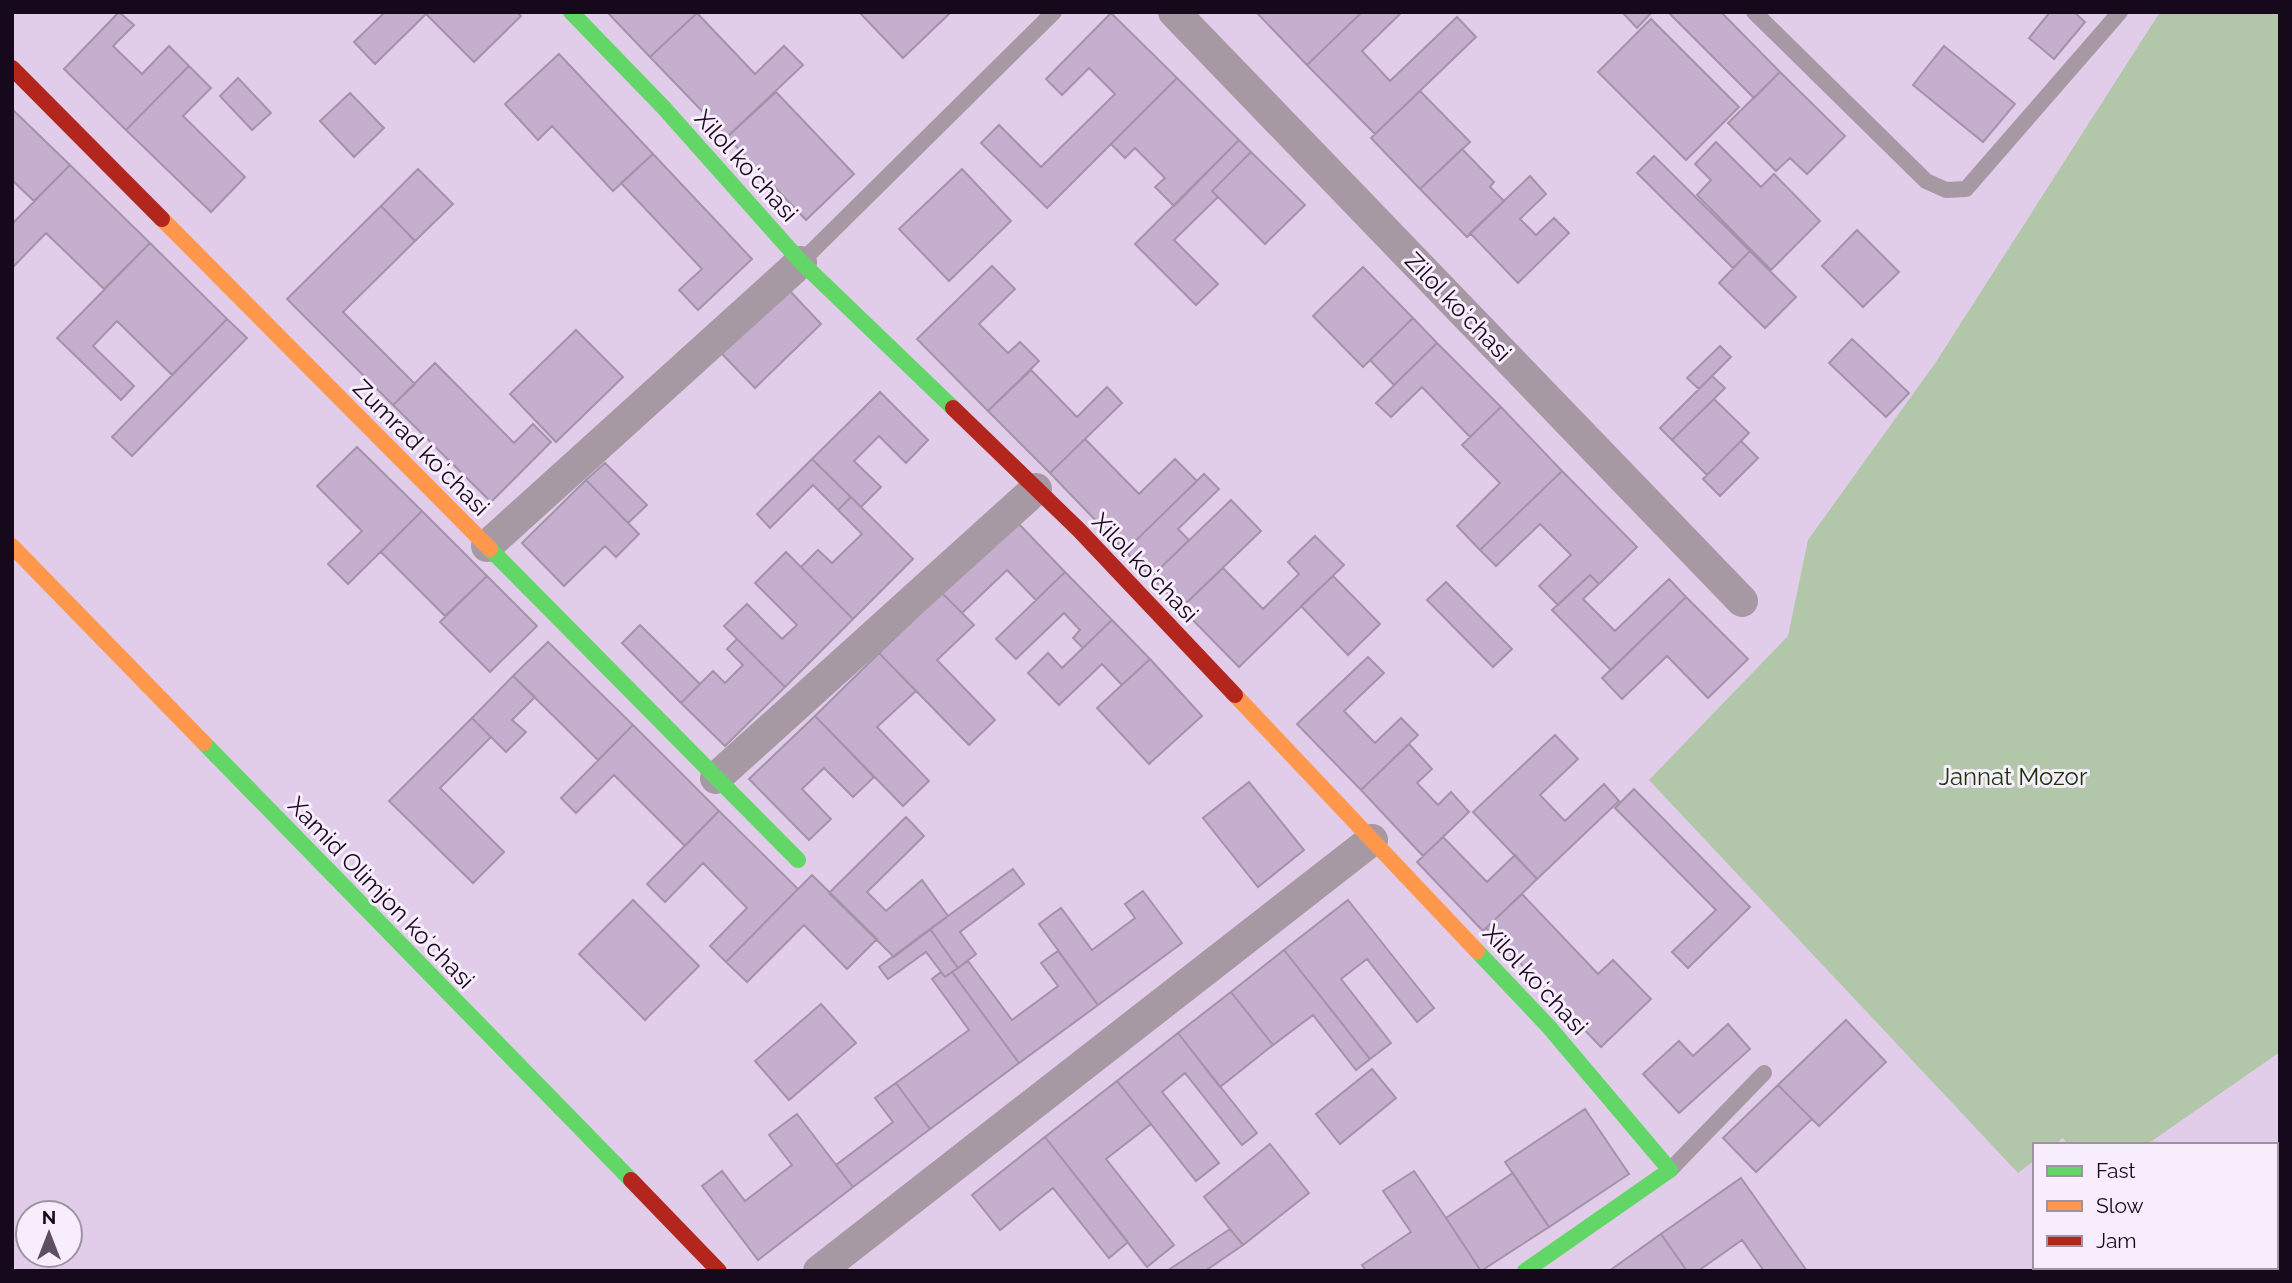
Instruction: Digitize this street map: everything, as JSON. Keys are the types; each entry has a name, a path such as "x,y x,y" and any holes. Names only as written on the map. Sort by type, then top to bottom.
{"street":[{"name":"Xilol koʻchasi","path":"571,12 664,108 801,262 1079,530 1549,1027 1670,1170"},
{"name":"Zilol koʻchasi","path":"1174,12 1742,601"},
{"name":"Zumrad koʻchasi","path":"12,68 798,860"},
{"path":"487,546 801,262"},
{"path":"716,778 1036,489"},
{"name":"Xamid Olimjon koʻchasi","path":"12,546 719,1271"},
{"path":"819,1271 1372,840"},
{"path":"1525,1271 1670,1170"}],"lane":[{"path":"801,262 1054,12"},
{"path":"1754,12 1926,181 1946,190 1966,189 2120,12"},
{"path":"1670,1170 1764,1073"}],"green space":[{"name":"Jannat Mozor","path":"2160,12 2280,12 2280,1052 2149,1143 2067,1143 2063,1138 2057,1143 2033,1143 2033,1162 2018,1173 1649,780 1788,636 1808,540 1936,362"}],"building":[{"path":"119,12 134,25 113,46 142,74 169,46 189,66 126,130 64,69"},
{"path":"385,12 517,12 521,16 474,62 426,14 375,64 354,42"},
{"path":"607,12 698,12 650,57"},
{"path":"859,12 948,12 949,14 903,58"},
{"path":"1256,12 1362,12 1307,65"},
{"path":"1362,12 1402,12 1362,51 1390,81 1457,17 1476,37 1375,134 1307,65"},
{"path":"1622,12 1652,12 1637,28"},
{"path":"1668,12 1721,12 1780,72 1754,98"},
{"path":"2050,12 2074,12 2085,22 2054,59 2029,38"},
{"path":"697,13 755,74 784,46 803,65 727,137 650,57"},
{"path":"1111,13 1177,78 1047,208 981,143 999,125 1041,167 1115,94 1089,68 1062,95 1046,79"},
{"path":"1651,19 1739,107 1686,160 1598,72"},
{"path":"1944,46 2015,104 1983,142 1913,85"},
{"path":"559,54 653,154 613,191 552,126 538,140 505,104"},
{"path":"189,66 211,88 183,116 245,177 211,212 126,130"},
{"path":"1780,72 1845,136 1807,174 1790,158 1776,171 1728,123"},
{"path":"238,78 271,113 252,130 220,96"},
{"path":"1177,78 1239,140 1174,206 1155,187 1165,178 1135,148 1125,158 1111,144"},
{"path":"1420,91 1470,142 1420,189 1371,138"},
{"path":"776,92 854,174 806,220 727,137"},
{"path":"350,93 384,128 354,157 320,121"},
{"path":"12,109 70,165 34,201 12,180"},
{"path":"1239,140 1251,152 1212,191 1218,197 1174,240 1218,284 1196,305 1135,244"},
{"path":"1716,142 1761,187 1774,174 1820,221 1771,270 1697,195 1711,180 1695,164"},
{"path":"1462,149 1494,182 1490,187 1504,201 1467,237 1420,189"},
{"path":"1251,152 1305,205 1265,244 1212,191"},
{"path":"653,154 752,259 698,310 679,290 702,269 621,183"},
{"path":"1654,156 1750,251 1733,268 1637,173"},
{"path":"70,165 150,243 104,289 46,233 12,268 12,224"},
{"path":"418,169 453,204 415,241 381,206"},
{"path":"962,169 1011,221 949,281 899,229"},
{"path":"1530,176 1546,194 1520,219 1536,235 1554,218 1569,233 1518,283 1470,233"},
{"path":"381,206 415,241 343,312 415,384 393,405 287,299"},
{"path":"1857,230 1899,272 1863,307 1822,266"},
{"path":"150,243 227,319 172,375 117,321 93,346 134,386 121,400 57,338"},
{"path":"1750,251 1796,297 1765,328 1719,283"},
{"path":"992,266 1015,289 979,324 1008,353 1020,342 1039,361 988,411 917,339"},
{"path":"1363,267 1413,318 1363,367 1313,316"},
{"path":"788,289 821,324 755,388 721,353"},
{"path":"1413,318 1437,343 1394,385 1370,360"},
{"path":"227,319 247,338 132,456 112,437"},
{"path":"576,330 623,377 556,442 510,394"},
{"path":"1852,339 1909,393 1886,417 1829,363"},
{"path":"1437,343 1501,407 1470,437 1422,387 1391,417 1376,403"},
{"path":"1720,346 1731,357 1699,389 1687,378"},
{"path":"435,363 514,443 533,424 551,442 491,502 393,405"},
{"path":"1031,370 1077,417 1107,387 1122,403 1050,473 988,411"},
{"path":"1712,376 1725,388 1672,440 1660,428"},
{"path":"880,392 928,440 906,463 879,436 854,461 881,487 861,507 812,459"},
{"path":"1714,399 1749,433 1707,475 1672,440"},
{"path":"1501,407 1562,471 1480,550 1457,526 1500,483 1462,445"},
{"path":"1085,439 1139,494 1175,459 1197,481 1125,551 1050,473"},
{"path":"1741,441 1758,458 1720,496 1703,479"},
{"path":"357,447 422,511 348,584 328,564 362,531 317,486"},
{"path":"812,459 851,497 838,510 813,485 770,528 757,514"},
{"path":"605,463 647,505 628,523 586,480"},
{"path":"1562,471 1637,547 1599,584 1590,575 1558,605 1539,586 1571,555 1540,524 1496,566 1480,550"},
{"path":"1204,474 1219,489 1178,529 1189,540 1151,577 1125,551"},
{"path":"586,480 639,534 616,557 605,546 564,586 522,543"},
{"path":"851,497 913,559 853,619 801,567 818,550 832,563 862,534 838,510"},
{"path":"1231,500 1261,531 1181,608 1151,577"},
{"path":"422,511 487,576 445,616 381,552"},
{"path":"1016,521 1065,572 1036,600 1007,570 962,613 942,593"},
{"path":"1315,536 1344,565 1239,667 1181,608 1223,568 1263,609 1299,574 1288,562"},
{"path":"786,552 853,619 785,687 724,626 747,604 782,639 797,625 755,583"},
{"path":"1065,572 1112,620 1083,648 1073,638 1080,630 1064,613 1016,659 996,639"},
{"path":"1590,575 1599,584 1583,599 1615,631 1669,579 1686,597 1611,670 1552,610"},
{"path":"487,576 537,626 490,672 440,622"},
{"path":"1333,576 1380,624 1348,655 1301,606"},
{"path":"1446,582 1512,649 1493,667 1427,600"},
{"path":"942,593 974,625 937,660 995,720 969,745 879,653"},
{"path":"1686,597 1748,659 1708,698 1667,656 1622,699 1602,678"},
{"path":"1112,620 1150,659 1122,685 1102,664 1059,705 1028,673 1048,653 1062,668"},
{"path":"640,625 700,684 681,703 622,643"},
{"path":"737,639 785,687 725,746 681,703 713,671 725,683 743,665 727,649"},
{"path":"548,642 633,725 598,760 513,676"},
{"path":"879,653 916,691 877,727 929,781 903,806 815,716"},
{"path":"1368,657 1384,673 1344,711 1375,743 1401,718 1418,735 1361,790 1297,724"},
{"path":"1150,659 1202,716 1149,764 1097,708"},
{"path":"513,676 535,697 512,720 526,732 506,752 472,718"},
{"path":"815,716 874,777 853,797 824,768 802,789 831,819 809,840 749,779"},
{"path":"472,718 491,737 440,788 504,852 473,883 389,801"},
{"path":"633,725 719,811 685,846 614,775 576,813 561,798"},
{"path":"1555,735 1578,759 1540,795 1565,821 1604,784 1619,801 1537,879 1473,812"},
{"path":"1409,744 1432,769 1417,783 1438,805 1451,792 1469,812 1423,856 1361,790"},
{"path":"1249,782 1304,850 1258,887 1203,818"},
{"path":"1634,789 1750,907 1688,968 1672,952 1716,910 1615,808"},
{"path":"719,811 798,889 726,962 710,946 747,908 703,863 665,902 647,884"},
{"path":"906,817 924,836 867,892 886,911 922,880 948,916 894,957 829,893"},
{"path":"1443,837 1487,882 1515,855 1537,879 1483,931 1417,862"},
{"path":"1013,869 1024,884 960,932 976,954 958,968 930,929"},
{"path":"812,875 877,939 847,969 804,925 747,982 726,962"},
{"path":"1143,891 1182,943 1098,1005 1039,924 1061,908 1092,950 1135,918 1125,904"},
{"path":"1522,894 1598,974 1613,960 1651,999 1601,1047 1486,928"},
{"path":"633,900 699,966 645,1020 579,954"},
{"path":"1348,900 1434,1008 1417,1022 1367,959 1341,979 1391,1043 1370,1059 1284,950"},
{"path":"930,929 958,968 945,977 926,952 888,979 879,967"},
{"path":"1284,950 1370,1059 1356,1070 1313,1015 1273,1045 1231,992"},
{"path":"1058,951 1098,1005 1019,1063 952,972 968,961 1012,1020 1058,986 1041,963"},
{"path":"941,972 945,977 952,972 1019,1063 930,1129 896,1083 969,1030 932,979"},
{"path":"1231,992 1273,1045 1220,1087 1178,1033"},
{"path":"821,1004 856,1043 789,1100 755,1061"},
{"path":"1846,1020 1886,1062 1819,1126 1778,1085"},
{"path":"1728,1024 1750,1049 1679,1113 1643,1074 1679,1041 1693,1056"},
{"path":"1178,1033 1257,1133 1242,1145 1185,1073 1162,1092 1219,1163 1196,1181 1117,1081"},
{"path":"1372,1069 1396,1098 1340,1144 1316,1114"},
{"path":"1117,1081 1151,1124 1106,1159 1174,1245 1147,1267 1045,1137"},
{"path":"896,1083 930,1129 853,1187 836,1165 893,1122 875,1098"},
{"path":"1778,1085 1812,1119 1756,1172 1723,1138"},
{"path":"1585,1109 1629,1174 1549,1227 1505,1162"},
{"path":"797,1114 853,1187 758,1260 702,1186 722,1171 745,1201 792,1165 769,1135"},
{"path":"1045,1137 1128,1242 1109,1258 1053,1188 1000,1230 972,1195"},
{"path":"1270,1144 1309,1193 1243,1245 1204,1197"},
{"path":"1414,1171 1481,1271 1366,1271 1362,1265 1411,1232 1383,1191"},
{"path":"1513,1173 1549,1227 1481,1271 1446,1218"},
{"path":"1741,1178 1807,1271 1764,1271 1742,1240 1698,1271 1687,1271 1661,1234"},
{"path":"1230,1229 1243,1245 1205,1271 1167,1271"},
{"path":"1661,1234 1687,1271 1609,1271"},
{"path":"2278,1258 2280,1260 2280,1271 2222,1271 2278,1269"}],"traffic: fast":[{"path":"571,12 664,108 801,262 953,408"},
{"path":"490,549 798,860"},
{"path":"204,743 631,1180"},
{"path":"1477,951 1549,1027 1670,1170 1525,1271"}],"traffic: slow":[{"path":"162,219 490,549"},
{"path":"12,546 204,743"},
{"path":"1235,695 1477,951"}],"traffic: jam":[{"path":"12,68 162,219"},
{"path":"953,408 1079,530 1235,695"},
{"path":"631,1180 719,1271"}]}
